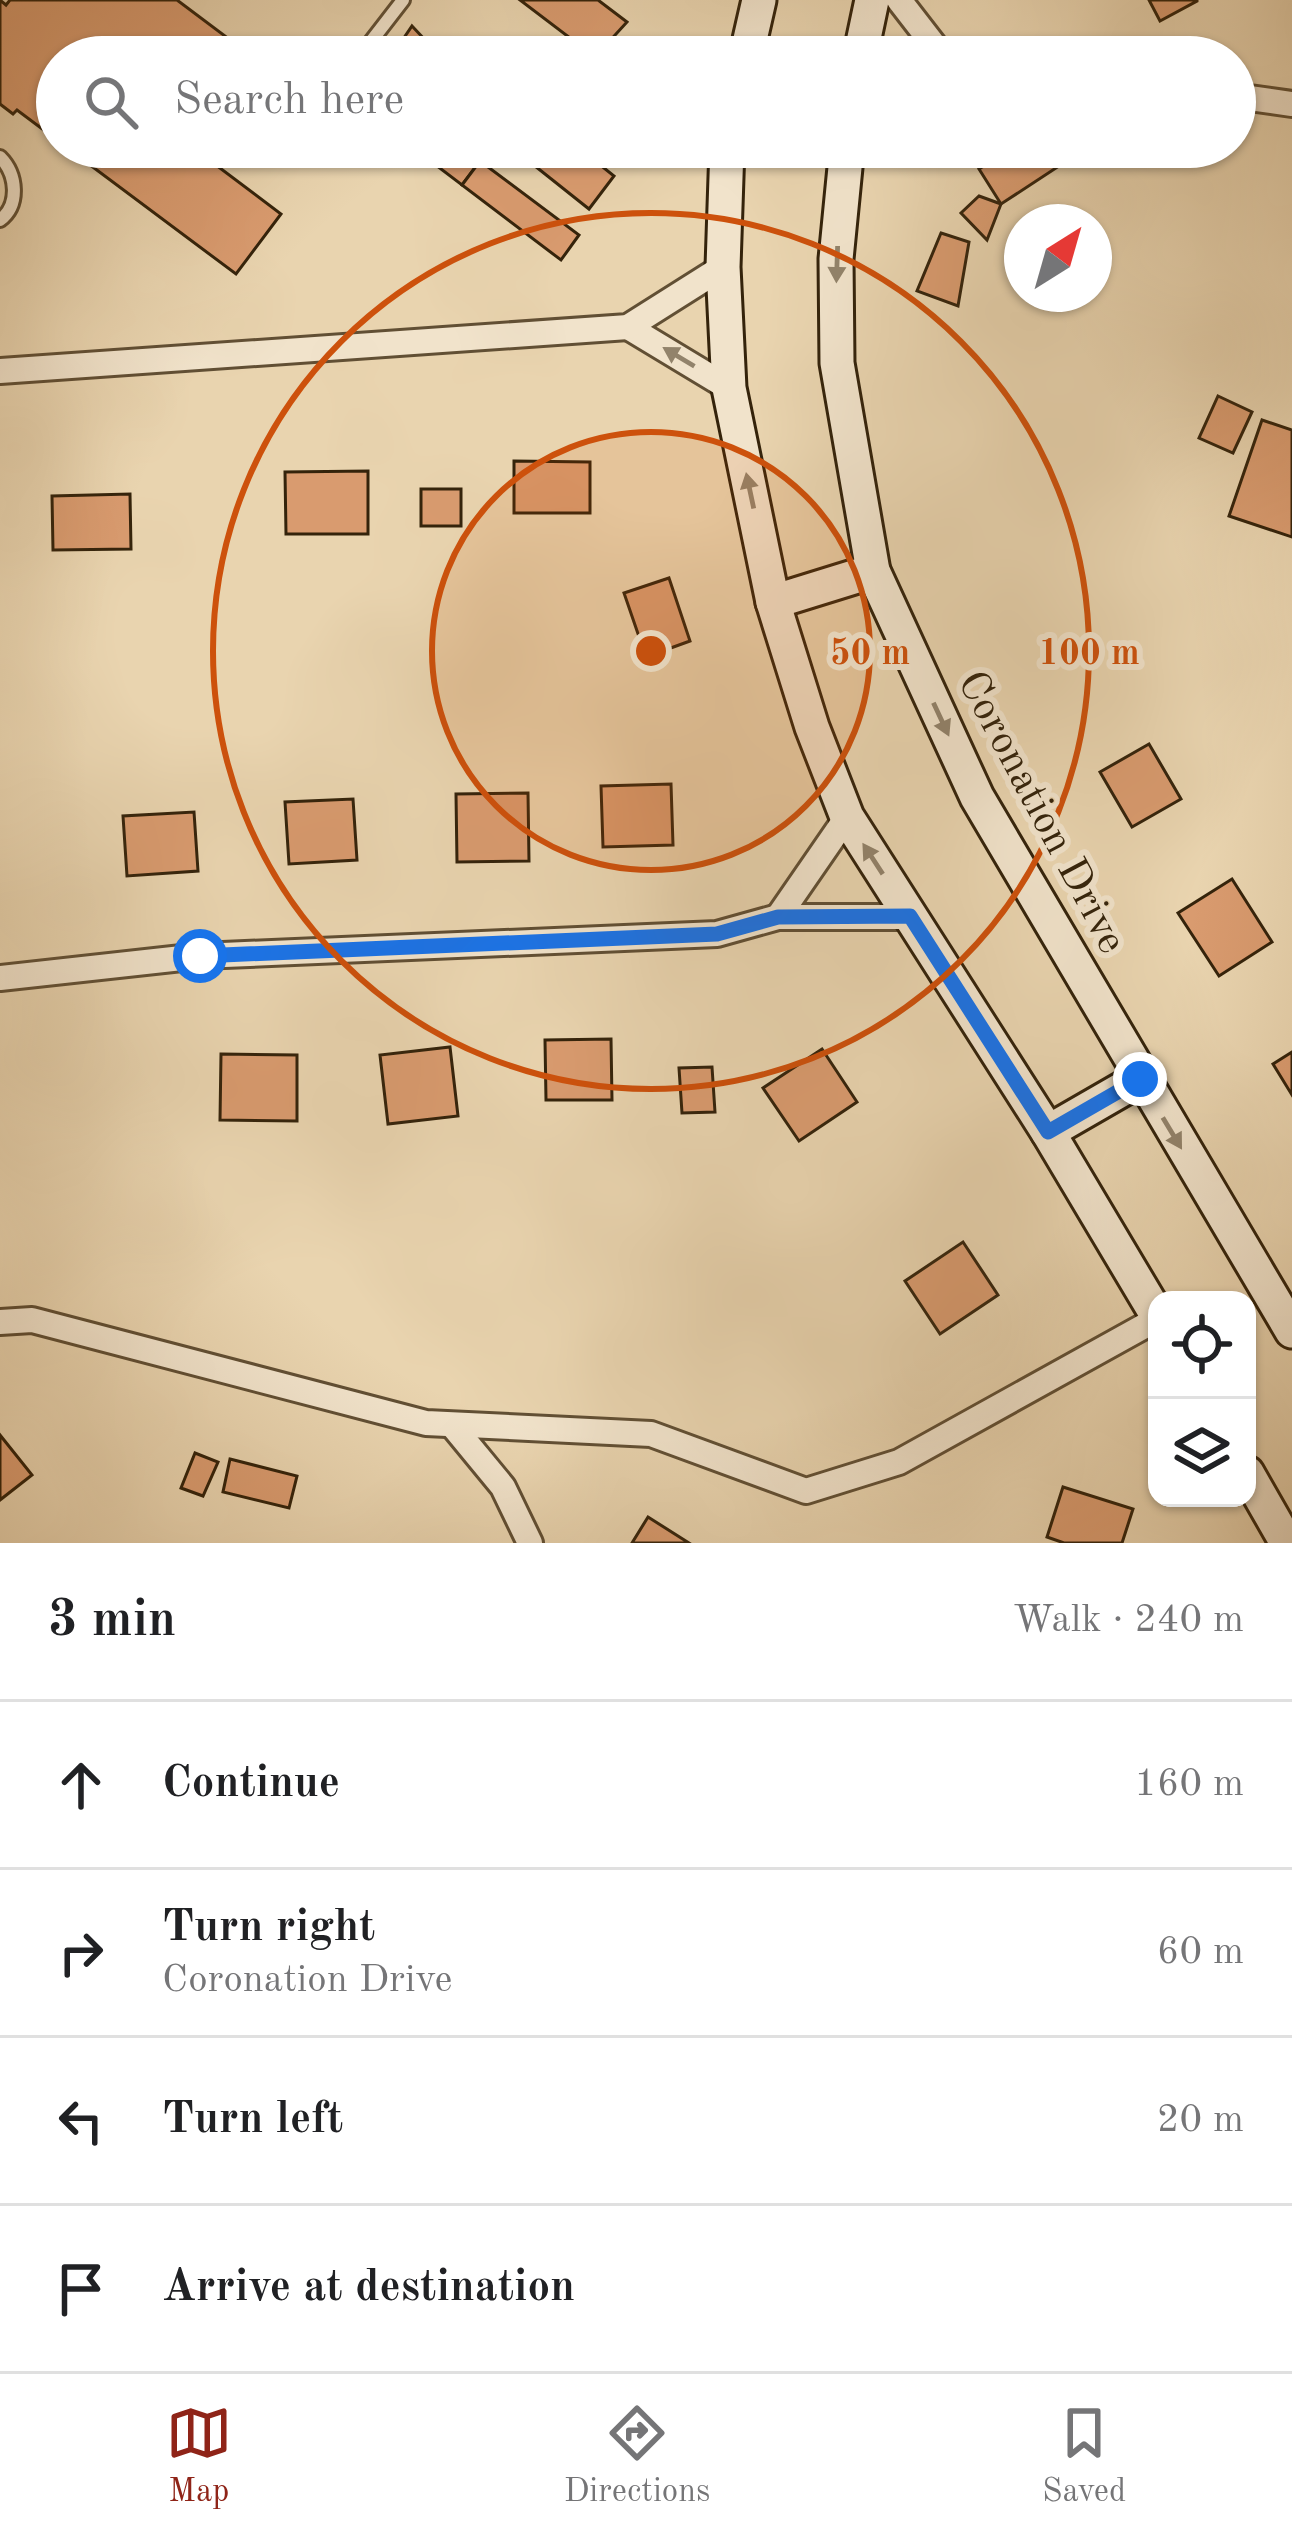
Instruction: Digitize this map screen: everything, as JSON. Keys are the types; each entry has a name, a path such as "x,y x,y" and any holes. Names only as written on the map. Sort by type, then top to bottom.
{"street":[{"path":"751,36 759,0"},
{"path":"864,36 872,0"},
{"path":"899,0 929,36"},
{"path":"1256,99 1292,104"},
{"path":"726,168 723,268 729,388 773,602 847,817 1048,1132 1148,1302"},
{"name":"Coronation Drive","path":"845,168 836,259 837,363 873,571 977,797 1292,1331"},
{"path":"0,370 628,327 723,268"},
{"path":"628,327 729,388"},
{"path":"773,602 873,571"},
{"path":"778,917 847,817"},
{"path":"0,978 200,956 717,934 778,917 910,916"},
{"path":"1048,1132 1140,1079"},
{"path":"0,1322 32,1320 426,1423 651,1434 806,1491 899,1462 1148,1322"},
{"path":"452,1425 503,1486 530,1543"},
{"path":"1256,1489 1287,1543"}],"lane":[{"path":"375,36 403,0"},
{"path":"0,157 15,190 10,213 0,220"}],"building":[{"path":"0,0 6,5 10,0 177,0 225,36 36,36 36,124 0,104"},
{"path":"520,0 598,0 627,22 614,36 567,36"},
{"path":"1149,0 1197,0 1197,1 1160,21"},
{"path":"94,168 220,168 281,214 236,274"},
{"path":"440,168 475,168 462,185"},
{"path":"475,168 489,168 579,235 561,260 462,185"},
{"path":"537,168 604,168 614,176 589,209"},
{"path":"981,168 1056,168 1001,204"},
{"path":"979,196 1001,204 987,240 961,213"},
{"path":"941,233 969,242 958,306 917,291"},
{"path":"1218,396 1252,412 1233,453 1199,438"},
{"path":"1262,420 1292,430 1292,537 1229,516"},
{"path":"514,461 590,462 590,513 514,513"},
{"path":"368,471 368,534 286,534 285,472"},
{"path":"421,489 461,489 461,526 421,526"},
{"path":"130,494 131,549 53,550 52,496"},
{"path":"669,578 690,641 646,657 624,593"},
{"path":"1149,744 1181,799 1132,827 1100,772"},
{"path":"671,784 673,845 603,847 601,786"},
{"path":"528,793 529,861 457,862 456,794"},
{"path":"353,799 357,860 289,864 285,802"},
{"path":"194,812 198,871 127,876 123,816"},
{"path":"1232,879 1272,942 1219,976 1178,913"},
{"path":"611,1039 612,1100 546,1100 545,1040"},
{"path":"450,1047 458,1116 388,1124 380,1055"},
{"path":"822,1049 857,1102 799,1141 763,1088"},
{"path":"1292,1052 1292,1095 1273,1064"},
{"path":"221,1054 297,1055 297,1121 220,1120"},
{"path":"712,1067 715,1112 682,1113 679,1068"},
{"path":"963,1242 998,1295 940,1334 905,1281"},
{"path":"0,1435 32,1475 0,1500"},
{"path":"195,1453 218,1462 203,1496 181,1488"},
{"path":"230,1459 297,1476 289,1508 223,1492"},
{"path":"1063,1487 1133,1509 1122,1543 1064,1543 1047,1537"},
{"path":"648,1517 689,1543 632,1543"}],"route":[{"path":"200,956 717,934 778,917 910,916 1048,1132 1140,1079"}]}
